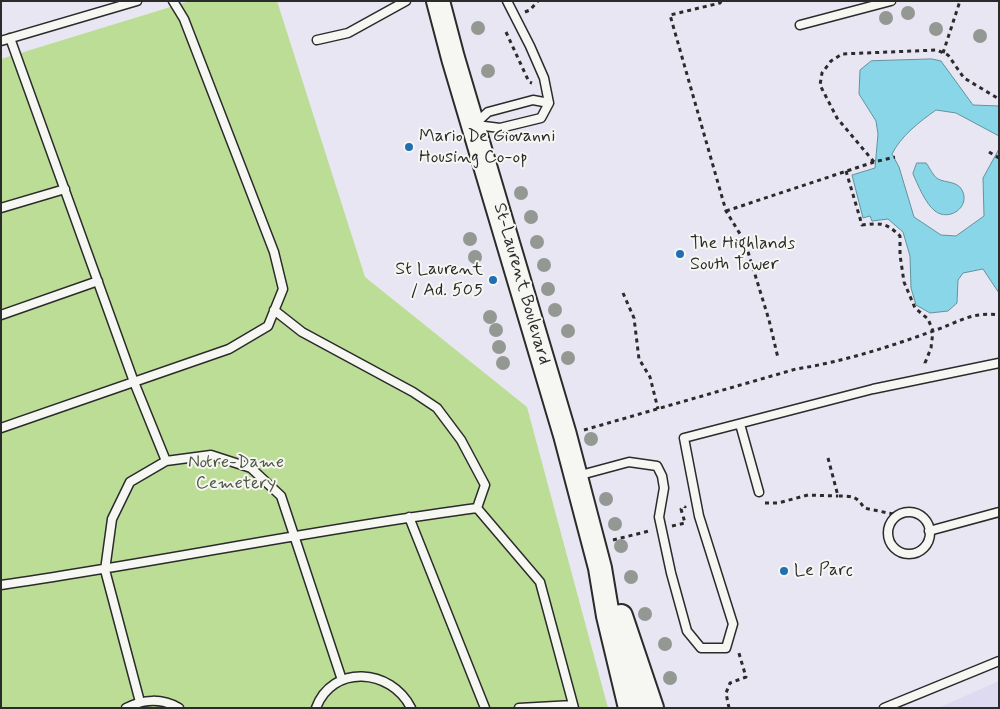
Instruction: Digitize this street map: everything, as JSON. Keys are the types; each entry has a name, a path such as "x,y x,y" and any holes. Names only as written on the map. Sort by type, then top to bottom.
{"main road":[{"name":"St-Laurent Boulevard","path":"438,1 565,435 600,568 608,616 630,708"},
{"name":"St-Laurent Boulevard","path":"600,568 620,614 652,708"}],"lane":[{"path":"1,41 137,1"},
{"path":"1,428 229,349 268,326 283,289 274,252 184,19 173,1"},
{"path":"317,40 348,33 406,1"},
{"path":"474,125 500,128 541,118 548,103 544,78 507,1"},
{"path":"800,25 891,1"},
{"path":"10,38 134,382 166,461"},
{"path":"474,125 488,112 533,100 548,103"},
{"path":"1,208 65,189"},
{"path":"1,315 98,281"},
{"path":"274,310 302,332 413,392 438,408 461,440 485,485 476,508"},
{"path":"575,477 629,462 657,466 662,476 664,488 659,517 671,573 687,631 701,648 726,648 733,624 699,516 684,438 873,389 999,363"},
{"path":"740,424 759,492"},
{"path":"140,702 105,570 112,519 130,482 166,461 211,455 251,468 281,496 342,680"},
{"path":"1,585 105,570 409,517 476,508"},
{"path":"476,508 540,582 573,706 519,708"},
{"path":"929,531 999,512"},
{"path":"905,513 918,515 924,519 929,531 926,544 916,553 903,553 896,550 889,539 890,525 898,515 905,513"},
{"path":"409,517 485,708"},
{"path":"884,708 999,661"},
{"path":"316,708 318,701 329,688 342,680 361,676 378,678 394,686 406,698 411,708"},
{"path":"126,708 140,702 161,701 179,708"}],"path":[{"path":"721,1 720,3 670,14 726,211 745,242 778,358"},
{"path":"943,53 960,1"},
{"path":"874,162 836,118 820,85 822,73 831,61 842,54 937,50 948,55 964,78 999,99"},
{"path":"989,152 999,158"},
{"path":"726,211 874,162 895,157"},
{"path":"846,171 862,224 882,223 893,229 900,236 900,255 904,282 915,308 928,319 933,331 931,348 924,363 930,377"},
{"path":"623,293 634,318 639,359 650,377 658,410"},
{"path":"565,435 658,410 796,369 830,364 933,331 971,316 985,313 999,315"},
{"path":"828,458 838,496"},
{"path":"759,492 764,504 778,503 808,495 852,496 860,500 864,508 898,515"},
{"path":"726,648 739,650 746,677 730,683 726,693 729,708"}],"shaded area":[{"path":"999,681 999,708 938,708"}],"green space":[{"name":"Notre-Dame Cemetery","path":"190,1 277,1 365,277 527,407 608,708 1,708 1,59"}],"water":[{"path":"932,59 941,61 973,105 999,106 999,136 956,113 936,110 905,135 892,154 899,167 914,217 941,235 956,236 984,216 983,178 999,149 999,293 983,269 963,273 958,280 957,303 948,311 930,313 916,305 911,288 910,256 903,232 888,219 872,221 870,216 863,218 852,175 875,168 878,134 876,121 859,94 860,70 871,61"},
{"path":"917,163 926,163 938,179 960,187 964,196 964,202 957,211 946,215 931,208 913,174"}],"place":[{"name":"Mario De Giovanni Housing Co-op","path":"409,147"},
{"name":"The Highlands South Tower","path":"680,254"},
{"name":"St Laurent / Ad. 505","path":"493,280"},
{"name":"Le Parc","path":"784,571"}]}
